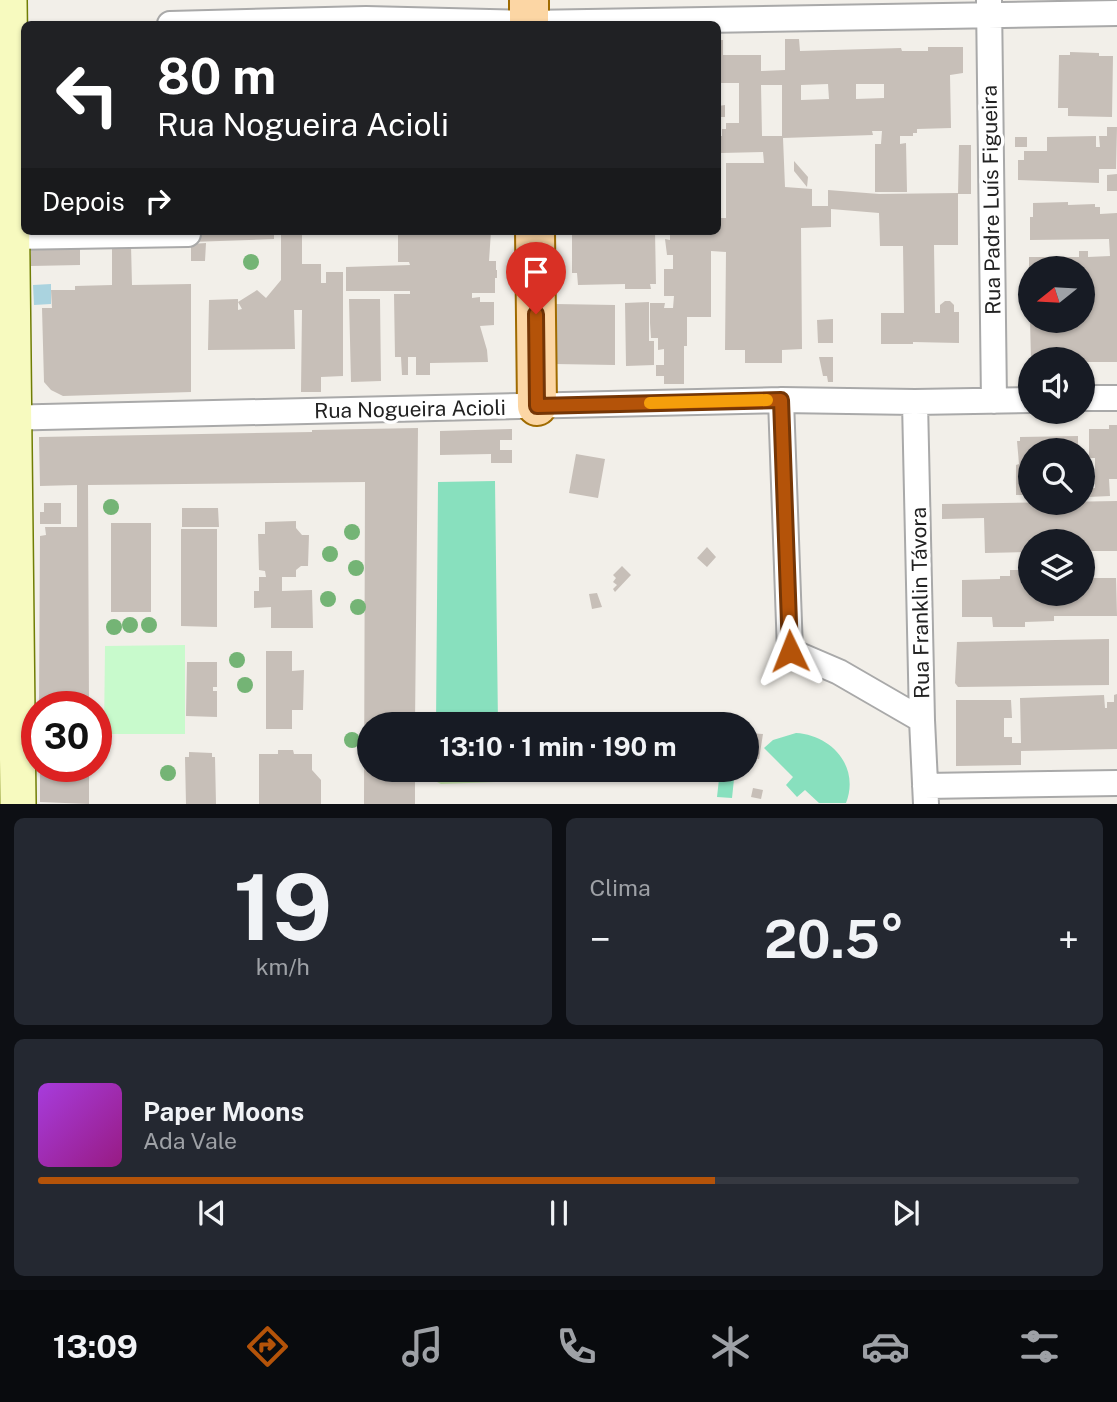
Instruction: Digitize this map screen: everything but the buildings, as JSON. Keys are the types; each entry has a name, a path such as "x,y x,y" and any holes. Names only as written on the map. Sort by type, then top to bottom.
{"main road":[{"path":"535,235 537,406"}],"street":[{"path":"288,21 989,7 1117,13"},
{"name":"Rua Padre Luís Figueira","path":"989,7 994,401"},
{"path":"11,22 7,418 12,800"},
{"path":"1095,398 1117,398"},
{"path":"781,400 790,651 839,672 922,720"},
{"name":"Rua Nogueira Acioli","path":"7,418 781,400 1018,400"},
{"name":"Rua Franklin Távora","path":"915,402 925,795"},
{"path":"925,795 1117,783"}],"green space":[{"path":"495,481 498,712 436,712 438,482"},
{"path":"185,645 185,734 112,734 112,691 104,691 105,646"},
{"path":"796,733 821,740 840,755 849,777 846,803 819,803 805,790 797,797 786,785 793,777 764,748 773,740"},
{"path":"437,782 496,782 441,784"},
{"path":"719,782 734,782 732,798 717,797"}],"water":[{"path":"51,284 51,304 34,305 33,285"}],"slow traffic":[{"path":"650,403 767,400"}],"route":[{"path":"536,314 537,406 781,400 790,651"}]}
